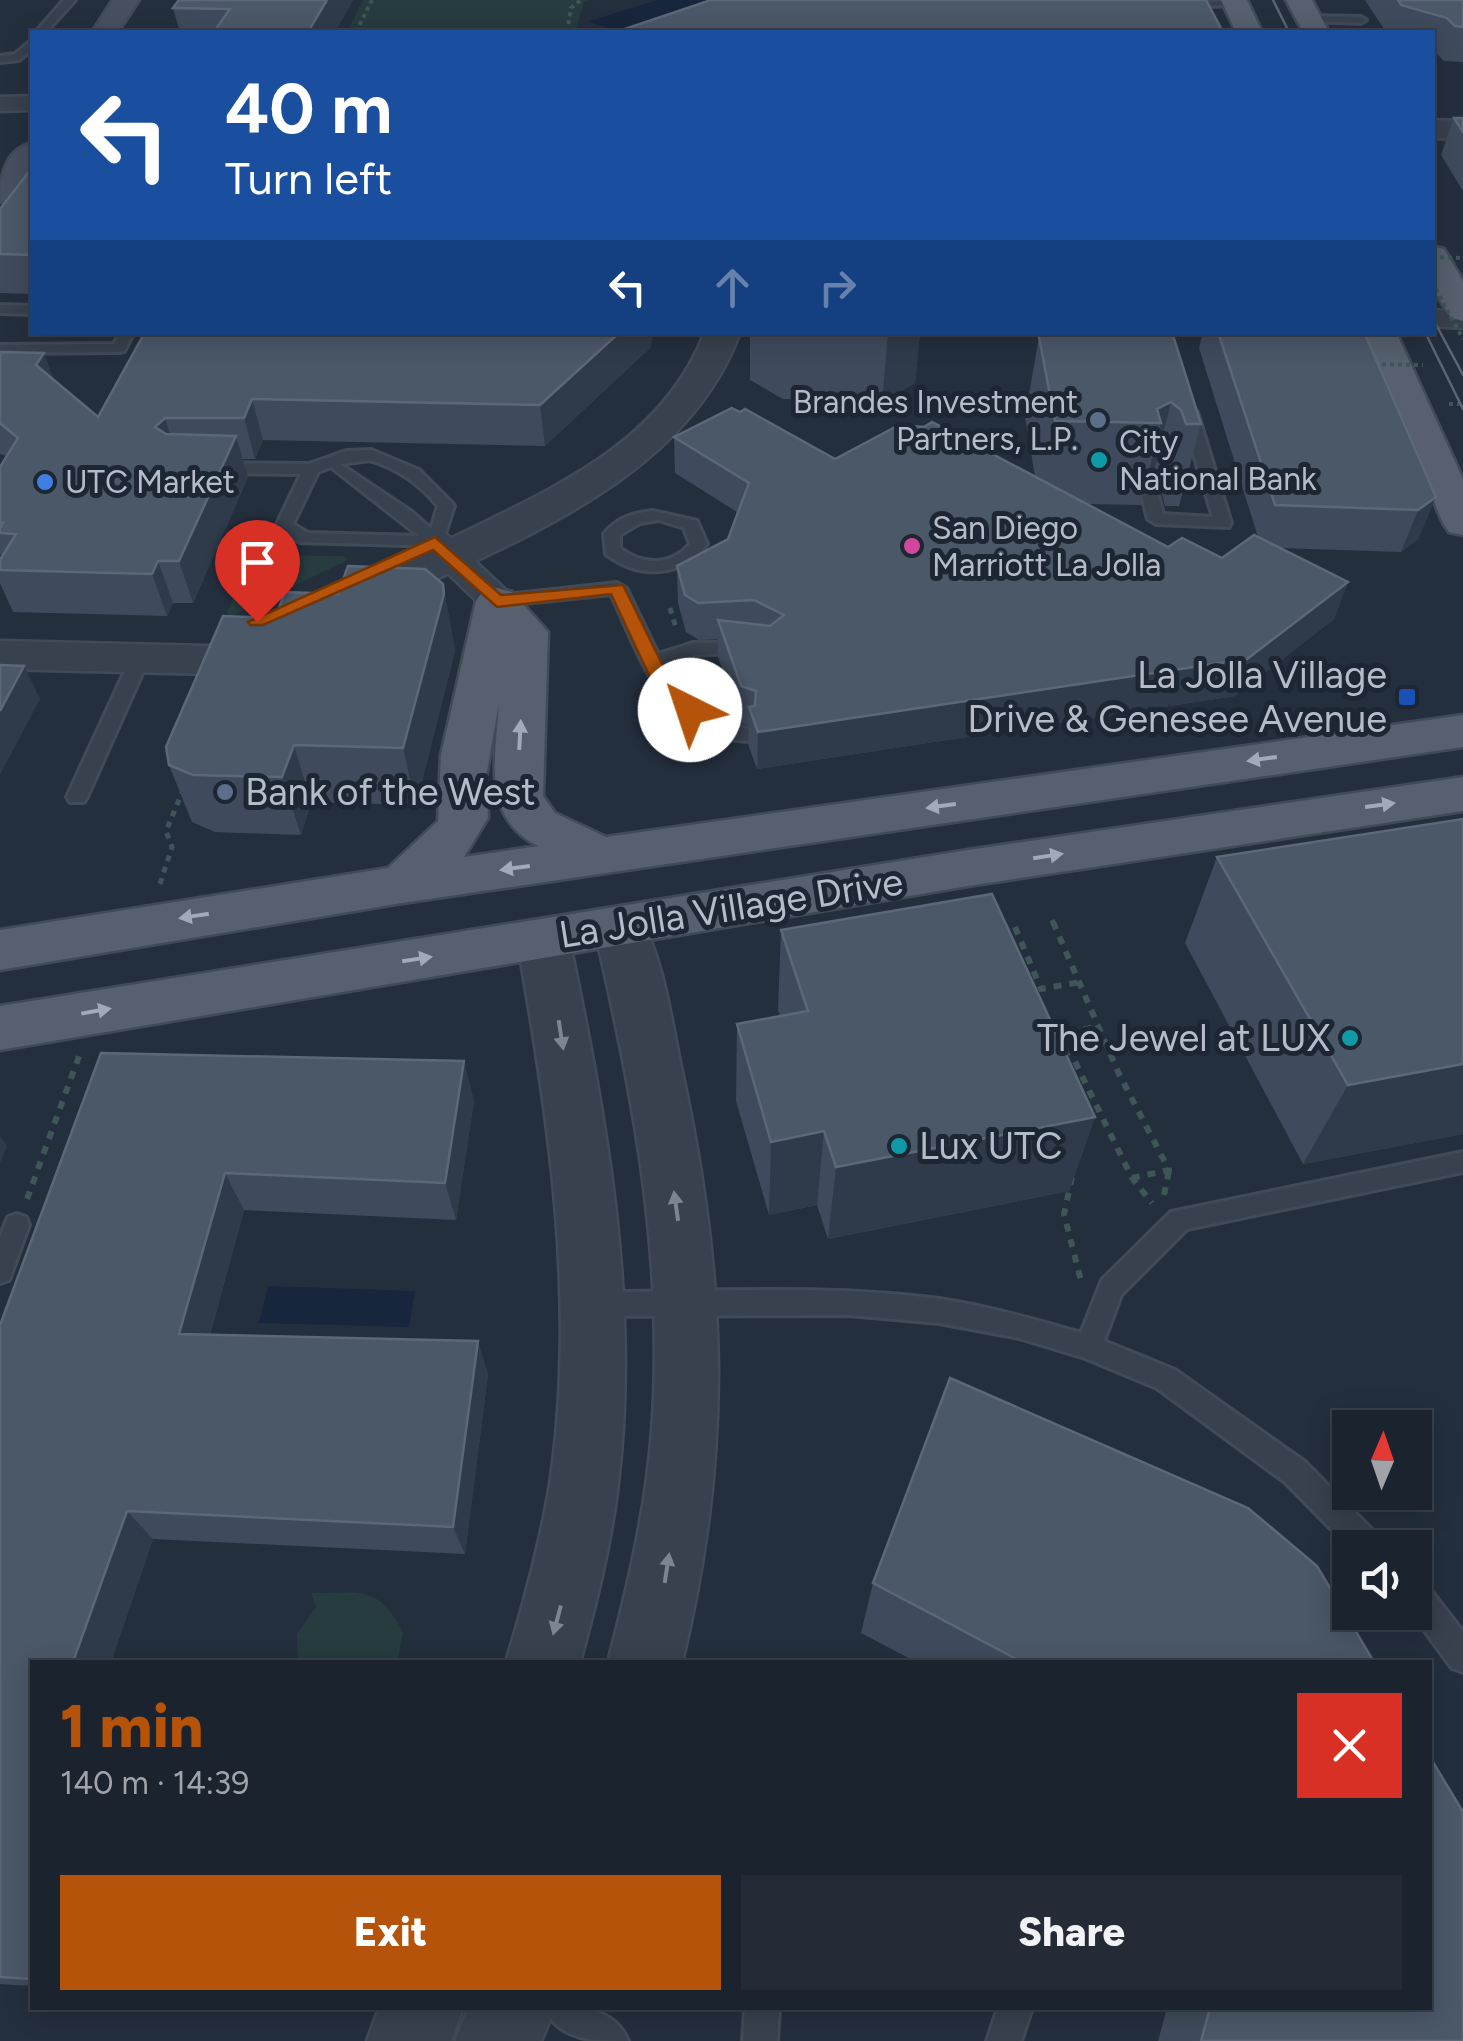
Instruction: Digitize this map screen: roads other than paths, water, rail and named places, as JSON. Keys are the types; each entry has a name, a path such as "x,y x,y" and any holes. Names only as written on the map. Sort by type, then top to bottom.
{"main road":[{"path":"106,30 126,0"},
{"path":"1234,1 1248,30"},
{"path":"0,194 30,155"},
{"path":"1435,261 1463,310"},
{"path":"1372,344 1463,523"},
{"path":"497,601 526,632 528,643 522,689 519,798 538,826 602,856"},
{"path":"402,884 454,836 464,818 462,782 467,736 494,636 497,601"},
{"name":"La Jolla Village Drive","path":"0,950 402,884 1463,731"},
{"name":"La Jolla Village Drive","path":"0,1028 1150,839 1463,794"}],"street":[{"path":"0,104 30,103"},
{"path":"1435,129 1463,130"},
{"path":"1435,318 1463,320"},
{"path":"0,654 211,660 262,646 308,611 443,549 618,438 658,397 683,363 705,349"},
{"path":"443,549 497,601"},
{"path":"620,927 667,1144 685,1303 686,1430 663,1591 646,1660"},
{"path":"544,939 588,1206 595,1304 592,1420 578,1522 557,1622 544,1660"},
{"path":"409,2041 420,2010"},
{"path":"497,2041 512,2010"}],"lane":[{"path":"44,30 70,0"},
{"path":"1165,4 1234,1"},
{"path":"1308,17 1361,20"},
{"path":"0,59 22,55 30,45"},
{"path":"0,309 30,310"},
{"path":"0,349 119,348 126,335"},
{"path":"1149,492 1156,519 1223,522 1182,390"},
{"path":"199,467 311,469 346,456 371,455 390,460 436,490 446,506 443,549"},
{"path":"338,468 406,515 443,549"},
{"path":"311,469 285,524 290,532 306,538 443,549"},
{"path":"660,515 680,519 698,535 699,544 682,561 668,566 636,565 623,560 610,543 612,534 631,520 660,515"},
{"path":"497,601 617,588 636,565"},
{"path":"617,588 666,690 718,730 745,735"},
{"path":"652,662 726,645 759,647 770,652"},
{"path":"672,656 694,660 741,657"},
{"path":"77,797 151,658"},
{"path":"1088,1347 1111,1288 1180,1220 1463,1162"},
{"path":"0,1272 17,1225"},
{"path":"595,1304 849,1302 940,1311 1019,1326 1088,1347 1166,1378 1295,1472 1352,1530"},
{"path":"1432,1615 1463,1657"},
{"path":"565,2010 611,2041"},
{"path":"760,2041 762,2010"},
{"path":"1004,2041 1014,2010"}],"water":[{"path":"658,0 728,0 664,30 615,30 589,21"},
{"path":"268,1286 415,1291 409,1327 259,1323"}],"tram line":[{"path":"1273,0 1288,30"},
{"path":"1435,323 1463,375"},
{"path":"1426,335 1463,409"}],"place":[{"name":"Brandes Investment Partners, L.P.","path":"1098,420"},
{"name":"City National Bank","path":"1099,460"},
{"name":"UTC Market","path":"45,482"},
{"name":"San Diego Marriott La Jolla","path":"912,546"},
{"name":"La Jolla Village Drive & Genesee Avenue","path":"1407,697"},
{"name":"Bank of the West","path":"225,792"},
{"name":"The Jewel at LUX","path":"1350,1038"},
{"name":"Lux UTC","path":"899,1146"}]}
